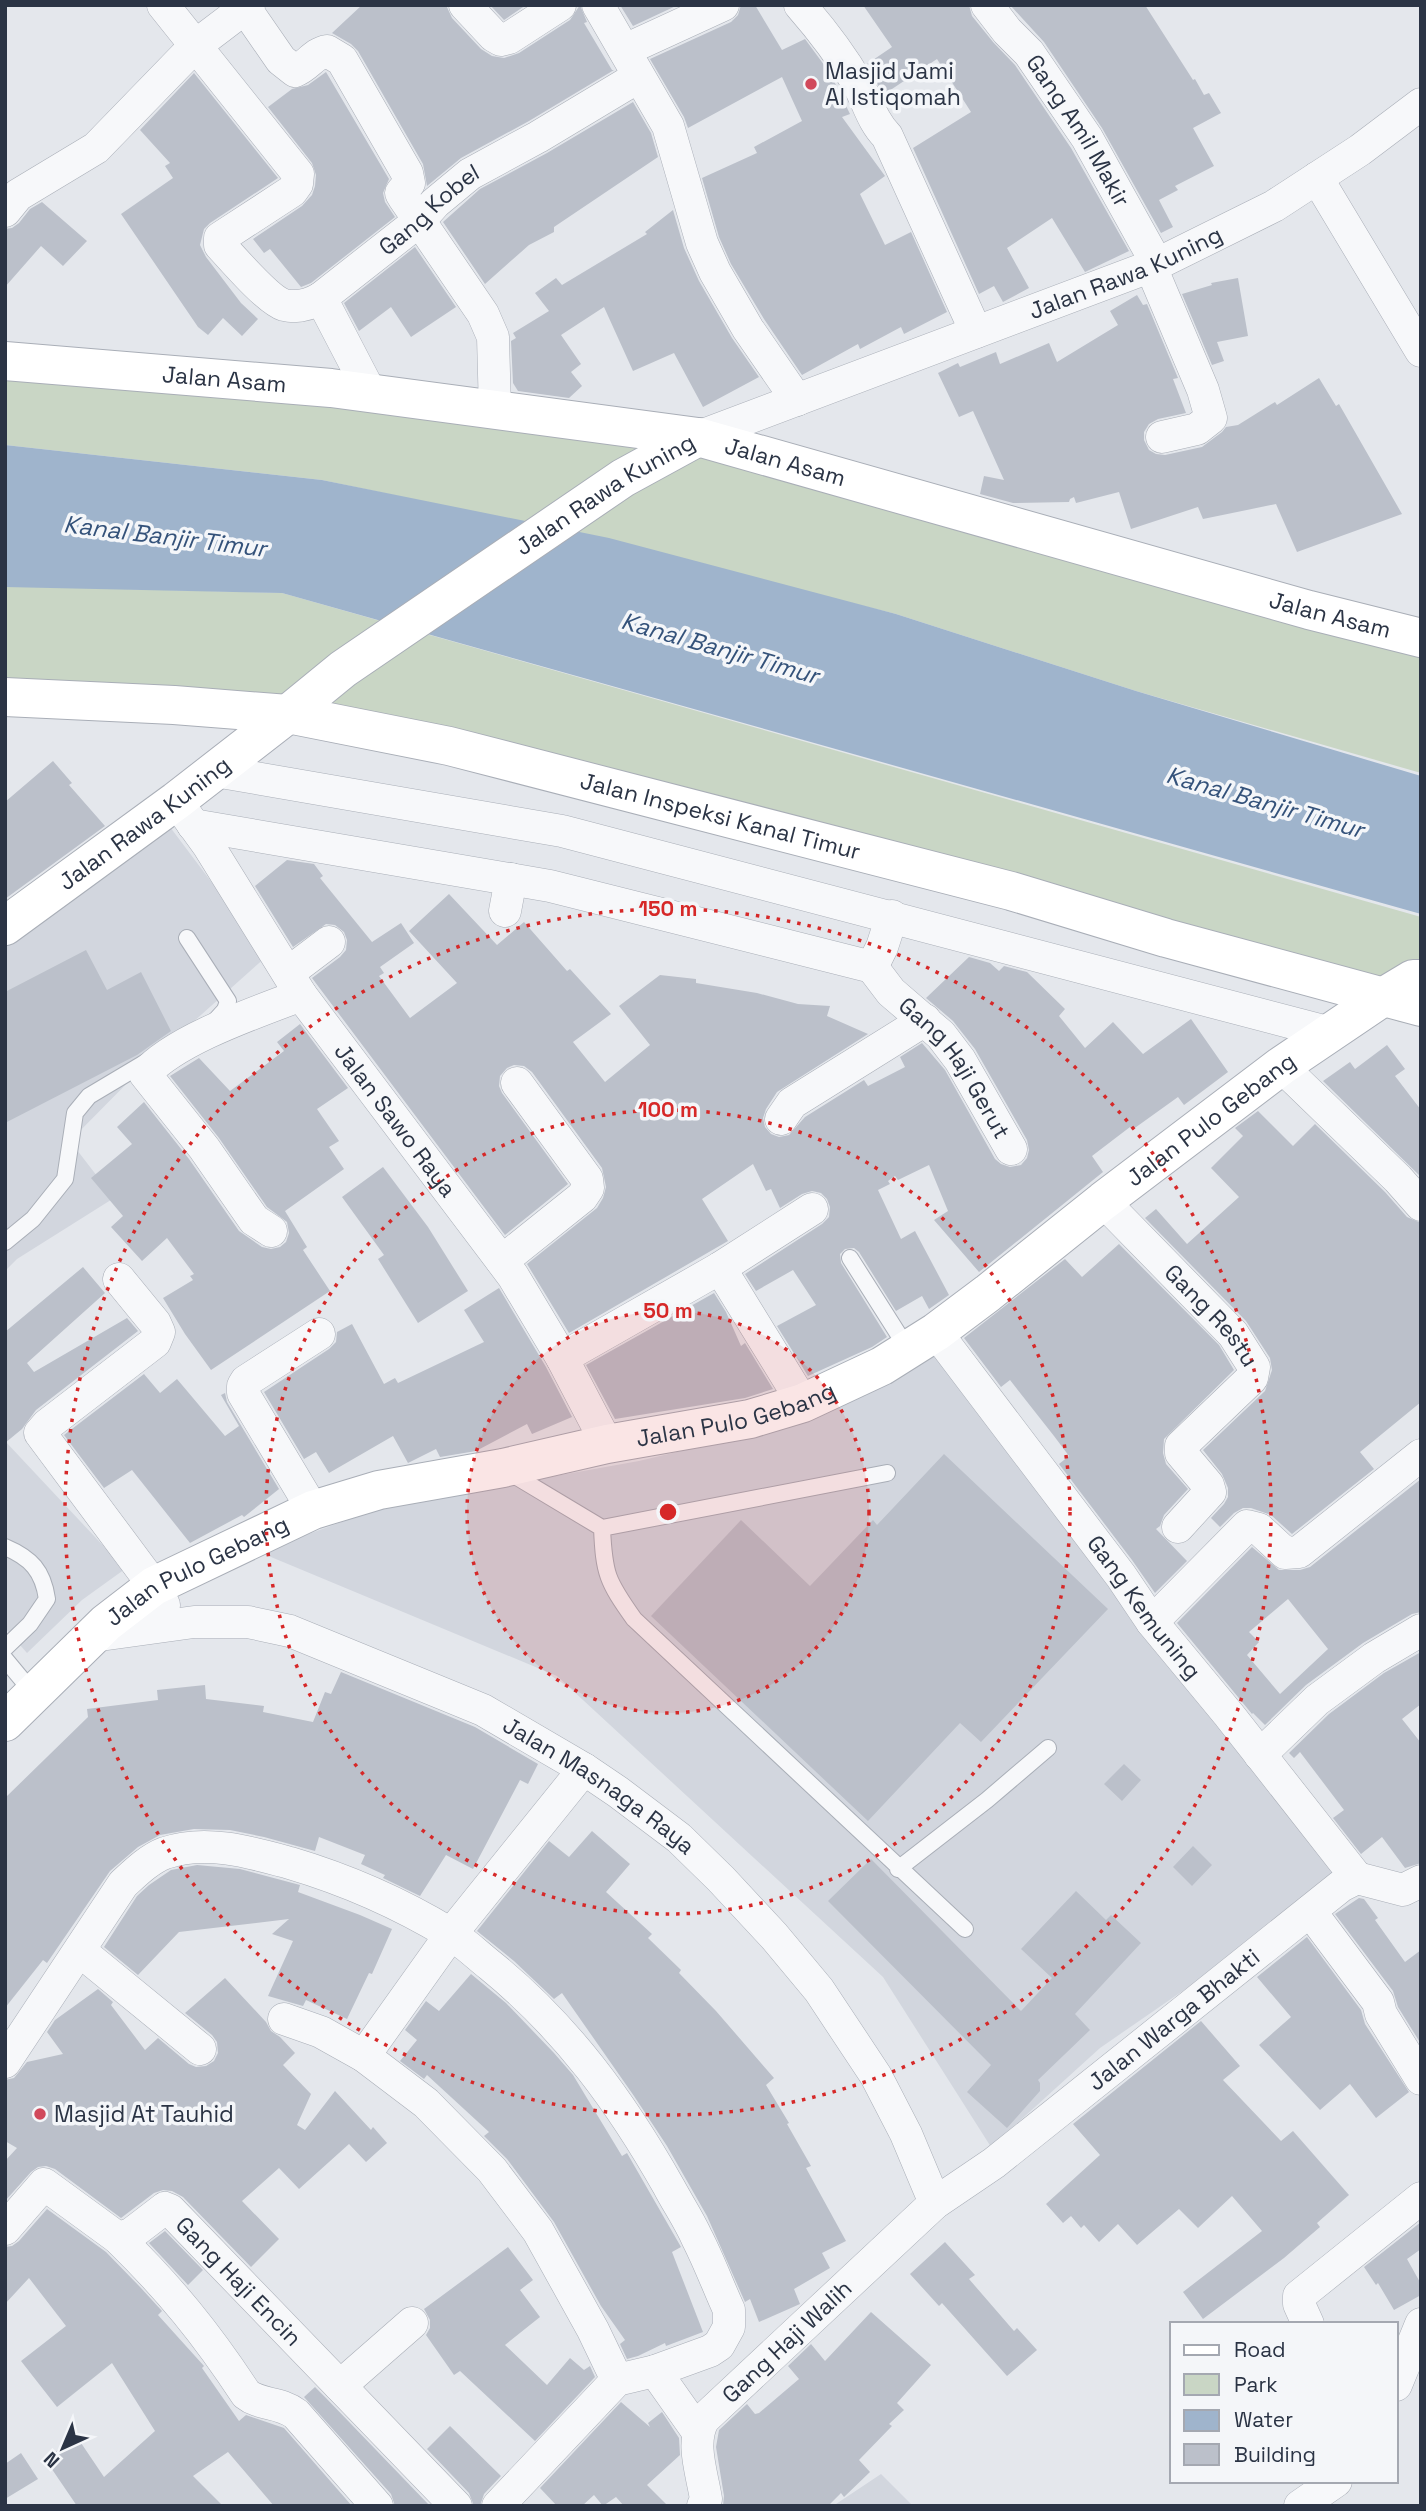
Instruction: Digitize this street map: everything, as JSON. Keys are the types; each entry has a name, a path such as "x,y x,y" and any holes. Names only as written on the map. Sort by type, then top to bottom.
{"street":[{"path":"163,5 298,174 297,184 292,191 220,237 220,245 269,295 282,304 300,307 321,298 371,394"},
{"path":"465,5 501,40 509,38 560,5"},
{"path":"598,5 668,126 702,243 715,272 748,329 797,400"},
{"name":"Gang Kobel","path":"321,298 419,221 435,203 470,174 538,137 631,63 723,5"},
{"path":"800,5 830,40 846,64 861,89 877,126 887,136 976,332"},
{"name":"Gang Amil Makir","path":"987,5 1029,53 1087,138 1154,265 1203,390 1211,418 1197,429 1161,437"},
{"path":"5,211 18,195 96,148 195,46 247,7 281,60 295,71 302,69 320,52 327,51 342,60 407,173 409,183 401,193 483,314 493,337 495,411"},
{"name":"Jalan Rawa Kuning","path":"5,926 185,813 215,771 342,669 623,478 698,438 1154,265 1274,206 1360,150 1421,104"},
{"path":"1317,178 1421,351"},
{"name":"Jalan Asam","path":"5,361 317,387 698,438 1309,610 1421,638"},
{"name":"Jalan Inspeksi Kanal Timur","path":"5,697 174,705 288,714 449,746 1011,891 1166,938 1412,984"},
{"path":"215,771 562,831 1331,1032"},
{"path":"185,813 550,886 881,979 882,947 892,916"},
{"name":"Jalan Sawo Raya","path":"185,813 294,984 502,1261 562,1358 607,1444"},
{"path":"505,911 511,879"},
{"path":"271,1231 254,1220 204,1148 145,1074 155,1062 294,984 328,942"},
{"name":"Gang Haji Gerut","path":"881,979 941,1035 960,1060 1011,1149"},
{"name":"Jalan Pulo Gebang","path":"5,1722 106,1622 154,1586 313,1510 379,1490 503,1468 607,1444 750,1419 803,1403 882,1366 922,1341 1281,1066 1331,1032 1412,984"},
{"path":"781,1119 792,1103 925,1020"},
{"path":"1281,1066 1421,1205"},
{"path":"502,1261 582,1196 588,1188 587,1179 517,1083"},
{"name":"Gang Restu","path":"1103,1201 1233,1334 1255,1367 1252,1378 1181,1446 1181,1453 1208,1485 1210,1492 1178,1527"},
{"path":"562,1358 720,1268 812,1209"},
{"path":"720,1268 803,1403"},
{"path":"119,1279 156,1323 159,1332 155,1342 47,1424 40,1433 154,1586 173,1624"},
{"path":"313,1510 243,1393 243,1386 246,1381 320,1334"},
{"name":"Gang Kemuning","path":"922,1341 1113,1565 1152,1622 1357,1878"},
{"path":"1152,1622 1245,1527 1259,1529 1286,1554 1299,1552 1421,1455"},
{"name":"Jalan Masnaga Raya","path":"93,1636 173,1624 248,1622 290,1631 483,1710 584,1769 679,1838 775,1936 804,1972 876,2076 906,2134 934,2203"},
{"path":"1261,1755 1327,1692 1374,1658 1421,1630"},
{"path":"364,2056 451,1934 584,1769"},
{"path":"5,2062 123,1884 143,1866 165,1854 193,1848 221,1847 264,1856 306,1868 380,1898 451,1934 517,1987 581,2054 602,2081 652,2158 697,2237 729,2311 729,2327 719,2345 710,2351 654,2371 617,2380 498,2506"},
{"path":"1357,1878 1397,1890 1409,1888 1421,1881"},
{"name":"Jalan Warga Bhakti","path":"934,2203 994,2163 1341,1886 1357,1878"},
{"path":"1310,1911 1378,2002 1381,2014 1421,2079"},
{"path":"80,1951 200,2049"},
{"path":"284,2019 321,2032 364,2056 426,2103 469,2146 507,2189 538,2231 593,2330 617,2380"},
{"path":"5,2229 44,2184 118,2238 181,2303 213,2343 246,2394 252,2399 285,2406 296,2414 377,2506"},
{"path":"1307,2322 1299,2296 1421,2198"},
{"name":"Gang Haji Walih","path":"698,2432 708,2415 934,2203"},
{"name":"Gang Haji Encin","path":"118,2238 131,2234 165,2208 170,2210 456,2506"},
{"path":"729,2317 771,2357"},
{"path":"340,2386 412,2323"},
{"path":"1398,2380 1421,2324"},
{"path":"654,2371 698,2432 697,2446 707,2503"},
{"path":"1300,2506 1333,2483"}],"lane":[{"path":"5,1242 33,1219 65,1179 75,1113 89,1096 218,1019 225,1010 228,1001 187,938"},
{"path":"850,1258 922,1341"},
{"path":"503,1468 603,1528 887,1473"},
{"path":"603,1528 604,1563 612,1587 634,1619 965,1929"},
{"path":"5,1547 29,1559 45,1585 47,1599 30,1625 5,1648"},
{"path":"5,1660 34,1694"},
{"path":"898,1869 987,1800 1048,1748"}],"shaded area":[{"path":"167,823 267,956 145,1065 70,1141 114,1198 17,1259 5,1271 5,939"},
{"path":"942,1333 1359,1869 1100,2048 991,2147 883,1977 557,1676 259,1552 383,1507 639,1461 798,1423"},
{"path":"5,1441 125,1569 82,1600 27,1653 5,1628"},
{"path":"881,2474 913,2506 833,2506"}],"green space":[{"path":"5,361 698,437 1421,638 1421,773 1136,691 896,614 550,528 322,480 5,445"},
{"path":"5,586 282,593 1421,917 1421,1023 1400,1022 1153,933 413,739 5,697"}],"water":[{"name":"Kanal Banjir Timur","path":"5,445 322,480 609,538 896,614 1136,691 1421,776 1421,914 282,593 5,587"}],"building":[{"path":"362,5 446,5 452,18 481,49 492,56 504,58 519,53 570,20 580,5 587,22 584,23 614,70 461,158 427,186 423,164 358,51 332,33"},
{"path":"490,5 526,5 504,20"},
{"path":"620,5 678,5 633,26"},
{"path":"741,5 755,5 782,50 805,39 830,73 850,114 842,117 885,176 860,194 885,245 911,232 947,312 904,334 901,327 860,349 858,344 802,375 731,264 719,237 702,178 757,153 754,147 802,121 782,77 688,128 650,59 731,22 738,15"},
{"path":"863,5 969,5 972,16 1015,65 1071,148 1129,251 1085,272 1052,218 1007,248 1029,288 1003,302 994,286 979,294 913,148 971,112 937,59 883,95 867,64 892,47"},
{"path":"1010,5 1145,5 1193,80 1195,79 1204,95 1209,93 1221,113 1193,128 1214,166 1175,186 1178,190 1159,200 1173,227 1161,233 1102,128 1044,42"},
{"path":"326,72 389,179 383,193 385,202 395,217 311,283 301,287 270,249 264,253 253,239 302,206 312,195 315,186 316,175 312,163 268,107 292,89 308,85"},
{"path":"194,73 278,178 210,223 204,229 200,245 241,303 258,319 242,336 223,318 208,335 198,327 121,214 173,178 165,166 170,163 140,130"},
{"path":"633,102 651,133 658,157 554,227 554,232 529,245 485,284 443,222 480,189"},
{"path":"42,202 87,241 63,266 41,246 5,287 5,229 19,223 30,209"},
{"path":"673,210 684,248 699,281 732,338 759,377 703,407 674,353 633,371 604,307 561,335 581,364 571,372 582,386 569,398 518,391 513,383 511,341 516,338 513,333 549,311 535,293 556,278 562,285 647,234 645,232"},
{"path":"415,247 456,307 411,337 391,307 359,331 344,303"},
{"path":"1238,278 1248,336 1217,342 1224,361 1212,365 1182,294 1212,285 1211,283"},
{"path":"1137,295 1143,305 1147,304 1178,378 1173,379 1186,413 1158,419 1149,424 1144,432 1144,440 1149,450 1165,455 1202,447 1226,427 1238,425 1275,402 1277,405 1319,378 1336,406 1339,404 1402,514 1297,552 1276,504 1203,519 1198,507 1131,529 1119,492 1076,503 1074,497 1069,502 1013,503 980,494 984,476 1004,480 973,411 959,417 938,373 958,363 960,367 996,352 1000,364 1049,343 1057,362 1118,325 1110,311"},
{"path":"53,761 72,783 69,785 105,826 5,899 5,802"},
{"path":"287,860 314,864 323,876 320,878 372,942 401,923 414,943 380,967 384,973 379,976 410,1018 457,983 409,931 449,894 497,945 524,922 567,971 570,969 611,1014 573,1042 605,1082 650,1045 619,1006 660,975 696,979 696,983 757,993 798,1004 830,1006 827,1016 868,1034 777,1092 763,1118 765,1127 771,1134 779,1137 789,1135 805,1117 864,1080 868,1086 905,1067 900,1057 922,1043 945,1070 995,1159 1010,1167 1021,1165 1029,1150 1027,1140 975,1049 953,1021 926,998 969,957 990,963 999,971 1004,966 1027,972 1065,1009 1059,1016 1085,1048 1113,1022 1143,1054 1191,1019 1228,1072 1184,1105 1178,1097 1132,1130 1130,1127 1092,1156 1103,1172 979,1272 934,1220 948,1211 929,1165 898,1180 895,1176 888,1181 890,1184 878,1190 901,1239 915,1231 949,1295 929,1309 922,1296 896,1311 859,1252 854,1248 845,1249 840,1254 841,1263 887,1337 872,1347 808,1376 777,1326 816,1305 793,1270 756,1291 745,1274 822,1224 829,1217 830,1207 821,1193 812,1191 780,1208 771,1189 766,1191 753,1164 702,1199 728,1241 569,1333 527,1264 597,1208 606,1187 602,1168 532,1072 524,1066 514,1065 507,1068 500,1076 499,1086 502,1093 568,1184 505,1235 312,978 346,950 344,932 335,925 326,924 293,947 255,886"},
{"path":"86,950 107,990 141,972 171,1031 137,1055 5,1123 5,992"},
{"path":"300,1024 348,1088 317,1109 339,1141 329,1147 344,1169 285,1211 307,1247 303,1250 330,1291 211,1370 163,1298 193,1280 190,1276 194,1274 167,1238 142,1261 111,1227 123,1216 91,1178 132,1144 117,1127 144,1102 189,1159 239,1231 262,1247 280,1247 286,1242 289,1233 287,1222 267,1207 219,1138 170,1076 199,1058 230,1091 284,1051 277,1042"},
{"path":"1387,1045 1405,1069 1395,1076 1421,1110 1421,1177 1323,1081 1350,1062 1355,1069"},
{"path":"1258,1111 1293,1146 1315,1124 1407,1217 1421,1223 1421,1402 1360,1452 1374,1469 1292,1534 1271,1515 1251,1508 1243,1508 1234,1513 1220,1527 1211,1518 1228,1497 1228,1488 1222,1474 1203,1450 1265,1391 1272,1370 1270,1358 1246,1321 1145,1218 1156,1209 1187,1244 1239,1197 1211,1168 1243,1136 1235,1128"},
{"path":"383,1167 428,1227 468,1291 418,1323 378,1259 384,1255 342,1197"},
{"path":"1119,1244 1219,1345 1234,1370 1164,1439 1163,1453 1166,1464 1188,1489 1164,1515 1156,1529 1187,1561 1155,1593 1059,1464 1069,1456 1010,1380 1001,1387 964,1338 1065,1259 1082,1277"},
{"path":"83,1267 105,1293 27,1363 34,1372 127,1318 138,1331 36,1410 22,1429 5,1443 5,1332"},
{"path":"499,1288 572,1417 532,1434 527,1424 476,1451 440,1457 436,1449 408,1463 393,1436 329,1473 316,1452 304,1459 264,1392 329,1349 336,1342 337,1332 352,1324 384,1384 395,1378 398,1383 484,1342 464,1310"},
{"path":"714,1293 741,1346 745,1343 773,1389 745,1398 615,1419 586,1365"},
{"path":"144,1374 160,1393 177,1379 225,1436 239,1426 221,1395 225,1393 227,1402 279,1489 244,1517 242,1515 190,1543 132,1470 104,1488 64,1435"},
{"path":"944,1454 1108,1609 981,1742 960,1723 868,1821 651,1616 741,1520 810,1586 873,1520 877,1525"},
{"path":"1421,1479 1421,1612 1412,1614 1363,1643 1306,1685 1265,1725 1252,1714 1177,1623 1252,1547 1279,1570 1310,1567","holes":["1288,1599 1328,1649 1280,1694 1247,1655 1259,1642 1249,1632"]},
{"path":"1421,1652 1421,1704 1402,1719 1421,1743 1421,1863 1405,1868 1382,1837 1361,1854 1333,1818 1344,1810 1300,1752 1294,1758 1289,1753 1329,1714 1384,1673"},
{"path":"341,1672 475,1727 538,1764 528,1784 520,1780 473,1869 446,1855 420,1896 361,1864 365,1855 319,1837 315,1851 230,1830 194,1829 160,1835 138,1847 110,1871 47,1963 43,1960 5,2008 5,1798 88,1717 87,1709 158,1700 157,1690 205,1685 206,1699 264,1706 263,1712 313,1722 325,1692 331,1694"},
{"path":"1124,1764 1141,1780 1122,1801 1104,1784"},
{"path":"592,1831 630,1864 606,1892 652,1934 648,1938 681,1970 679,1973 774,2078 766,2085 789,2123 787,2124 811,2166 806,2168 846,2241 822,2253 830,2268 794,2289 800,2304 759,2322 750,2299 745,2302 707,2216 667,2146 562,1993 554,1999 477,1931 549,1841 569,1857"},
{"path":"1193,1846 1212,1865 1192,1886 1173,1867"},
{"path":"871,1859 1021,2011 1052,1978 1021,1949 1076,1891 1106,1920 1111,1915 1141,1943 1075,2014 1090,2030 1038,2080 1040,2091 1007,2128 967,2092 991,2065 828,1901"},
{"path":"197,1865 240,1869 300,1885 298,1892 392,1929 372,1974 369,1973 347,2019 306,2000 303,2006 268,1996 293,1941 272,1934 289,1919 179,1932 138,1975 104,1947 137,1896 149,1885 171,1870"},
{"path":"1359,1898 1364,1899 1378,1918 1375,1920 1405,1962 1421,1950 1421,2044 1398,2007 1393,1991 1335,1914"},
{"path":"1307,1937 1361,2010 1365,2024 1409,2092 1376,2118 1350,2084 1320,2110 1259,2045 1291,2017 1257,1977"},
{"path":"471,1974 506,2003 554,2053 573,2075 622,2156 627,2153 681,2247 672,2252 703,2332 666,2346 665,2343 627,2359 620,2344 625,2340 601,2306 554,2222 507,2159 484,2136 489,2132 427,2075 424,2079 400,2061 417,2040 405,2030 426,2001 439,2011"},
{"path":"225,1978 266,2022 271,2031 295,2053 283,2065 311,2094 297,2125 305,2130 335,2091 371,2130 373,2127 387,2143 366,2162 349,2144 299,2189 279,2168 242,2201 279,2239 251,2267 183,2197 172,2191 154,2193 121,2218 55,2169 46,2166 31,2172 5,2201 5,2161 17,2148 5,2141 5,2080 14,2078 27,2062 63,2054 47,2032 55,2020 98,1989 113,2002 111,2005 145,2050 158,2038 189,2064 196,2067 206,2066 214,2061 218,2053 217,2042 185,2013"},
{"path":"1201,2021 1240,2066 1223,2080 1281,2141 1293,2131 1349,2195 1317,2223 1320,2227 1284,2258 1203,2319 1183,2292 1262,2231 1232,2196 1198,2228 1179,2209 1137,2245 1118,2224 1099,2242 1084,2225 1081,2228 1071,2216 1063,2223 1046,2204 1100,2155 1073,2124"},
{"path":"47,2209 106,2252 162,2311 158,2315 204,2366 202,2368 239,2421 246,2415 284,2428 352,2506 274,2506 228,2452 193,2476 223,2506 77,2506 45,2459 77,2437 104,2477 155,2431 112,2363 57,2407 21,2361 66,2326 29,2278 5,2304 5,2247 19,2241"},
{"path":"1421,2222 1421,2249 1407,2259 1421,2284 1421,2295 1394,2310 1378,2283 1376,2285 1364,2267"},
{"path":"165,2231 203,2270 188,2285 149,2243"},
{"path":"945,2242 975,2275 969,2279 1014,2331 1017,2328 1037,2350 1007,2376 942,2303 939,2306 910,2274"},
{"path":"508,2247 533,2280 520,2290 540,2317 505,2345 547,2385 570,2358 584,2370 590,2366 595,2377 535,2441 460,2371 454,2375 426,2335 430,2320 424,2309"},
{"path":"871,2312 931,2365 897,2403 904,2410 889,2424 892,2426 859,2460 870,2472 844,2497 841,2493 828,2506 723,2506 724,2496 716,2447 719,2430 747,2404 755,2414 759,2413 799,2379 788,2366 811,2344 825,2361"},
{"path":"315,2387 430,2506 395,2506 391,2494 304,2397"},
{"path":"621,2402 650,2427 648,2423 662,2412 679,2438 680,2455 647,2485 668,2506 624,2506 616,2497 603,2506 594,2495 582,2506 557,2506 540,2488"},
{"path":"450,2426 501,2476 484,2494 480,2506 474,2506 469,2493 427,2449"},
{"path":"21,2453 38,2479 5,2499 5,2464"}],"place":[{"name":"Masjid Jami Al Istiqomah","path":"811,84"},
{"name":"Masjid At Tauhid","path":"40,2114"}]}
